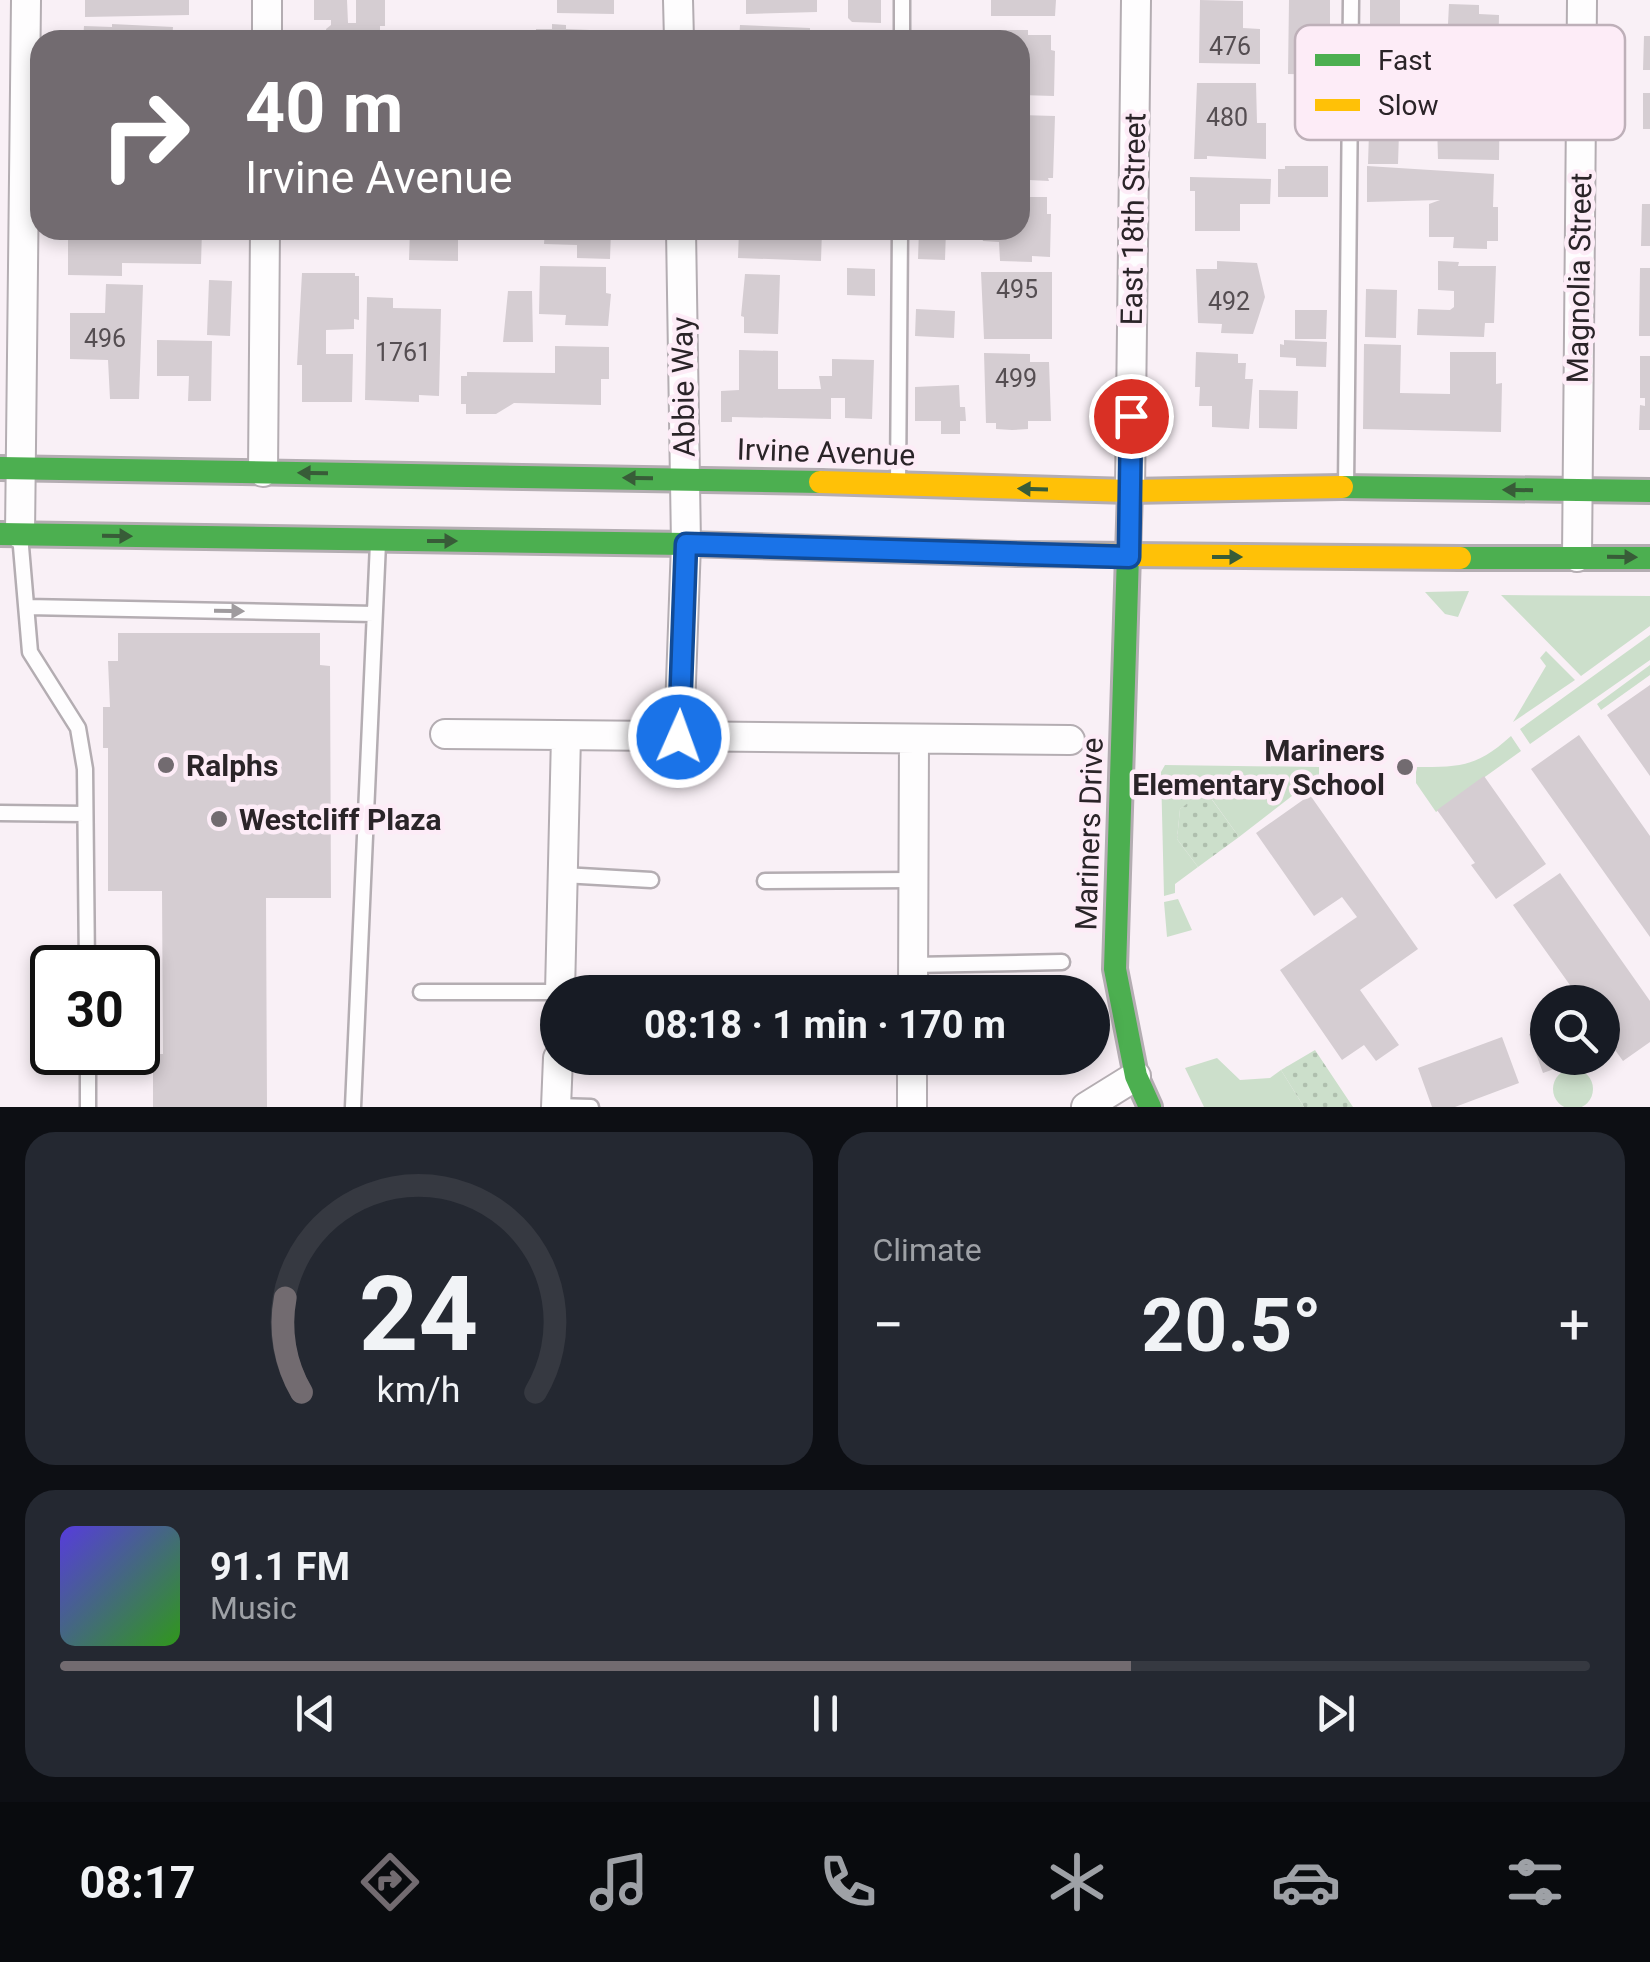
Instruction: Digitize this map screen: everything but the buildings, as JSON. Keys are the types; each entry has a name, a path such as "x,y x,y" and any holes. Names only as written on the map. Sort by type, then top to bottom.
{"main road":[{"name":"Irvine Avenue","path":"10,468 684,478 1130,492 1346,487 1650,491"},
{"name":"East 18th Street","path":"1129,557 1130,492"},
{"path":"10,534 686,544 1129,557 1650,558"},
{"name":"Mariners Drive","path":"1129,557 1115,970 1136,1076 1150,1107"}],"street":[{"path":"10,534 26,0"},
{"path":"267,0 267,30"},
{"path":"678,0 679,30"},
{"name":"East 18th Street","path":"1130,492 1136,0"},
{"name":"Magnolia Street","path":"1582,0 1582,25"},
{"name":"Magnolia Street","path":"1577,557 1581,140"},
{"path":"263,472 265,240"},
{"name":"Abbie Way","path":"679,737 686,544 681,240"},
{"path":"445,734 1070,740"},
{"path":"560,975 566,736"},
{"path":"913,975 914,740"},
{"path":"556,1107 557,1075"},
{"path":"912,1075 912,1107"},
{"path":"1086,1107 1136,1076"}],"lane":[{"path":"902,0 902,30"},
{"path":"1352,0 1352,25"},
{"path":"1346,487 1350,140"},
{"path":"898,484 900,240"},
{"path":"10,534 27,608 30,652 78,728 85,768 87,945"},
{"path":"353,1107 378,540"},
{"path":"27,608 374,614"},
{"path":"0,814 85,814"},
{"path":"562,875 651,880"},
{"path":"766,881 913,880"},
{"path":"948,975 1062,962"},
{"path":"421,992 540,992"},
{"path":"88,1075 88,1107"},
{"path":"556,1107 591,1107"}],"green space":[{"path":"1469,591 1458,617 1445,614 1425,592"},
{"path":"1501,595 1650,596 1650,626 1581,676"},
{"path":"1650,635 1650,660 1530,744 1520,729"},
{"path":"1546,651 1575,680 1513,722 1546,666 1540,658"},
{"path":"1650,665 1650,675 1601,710 1597,704"},
{"path":"1511,736 1521,751 1436,812 1416,783 1416,767 1467,763 1488,754"},
{"path":"1165,765 1319,767 1319,775 1239,837 1206,791 1180,809 1177,839 1198,867 1175,884 1175,893 1164,896 1161,772"},
{"path":"1205,790 1239,837 1198,867 1177,839 1180,809"},
{"path":"1178,899 1192,930 1167,937 1164,902"},
{"path":"1315,1050 1353,1107 1304,1107 1281,1070"},
{"path":"1217,1058 1240,1080 1270,1078 1281,1070 1304,1107 1204,1107 1185,1068"},
{"path":"1559,1075 1587,1075 1593,1089 1587,1103 1565,1107 1559,1103 1553,1089"}],"traffic: fast":[{"path":"0,468 820,482"},
{"path":"1342,487 1650,491"},
{"path":"1130,491 1115,969 1136,1076 1150,1107"},
{"path":"0,534 686,544 1018,554"},
{"path":"1460,558 1650,558"}],"traffic: slow":[{"path":"820,482 1130,491 1342,487"},
{"path":"1018,554 1460,558"}],"place":[{"name":"Ralphs","path":"166,765"},
{"name":"Mariners Elementary School","path":"1405,767"},
{"name":"Westcliff Plaza","path":"219,819"}],"route":[{"path":"679,737 686,544 1129,557 1131,416"}]}
